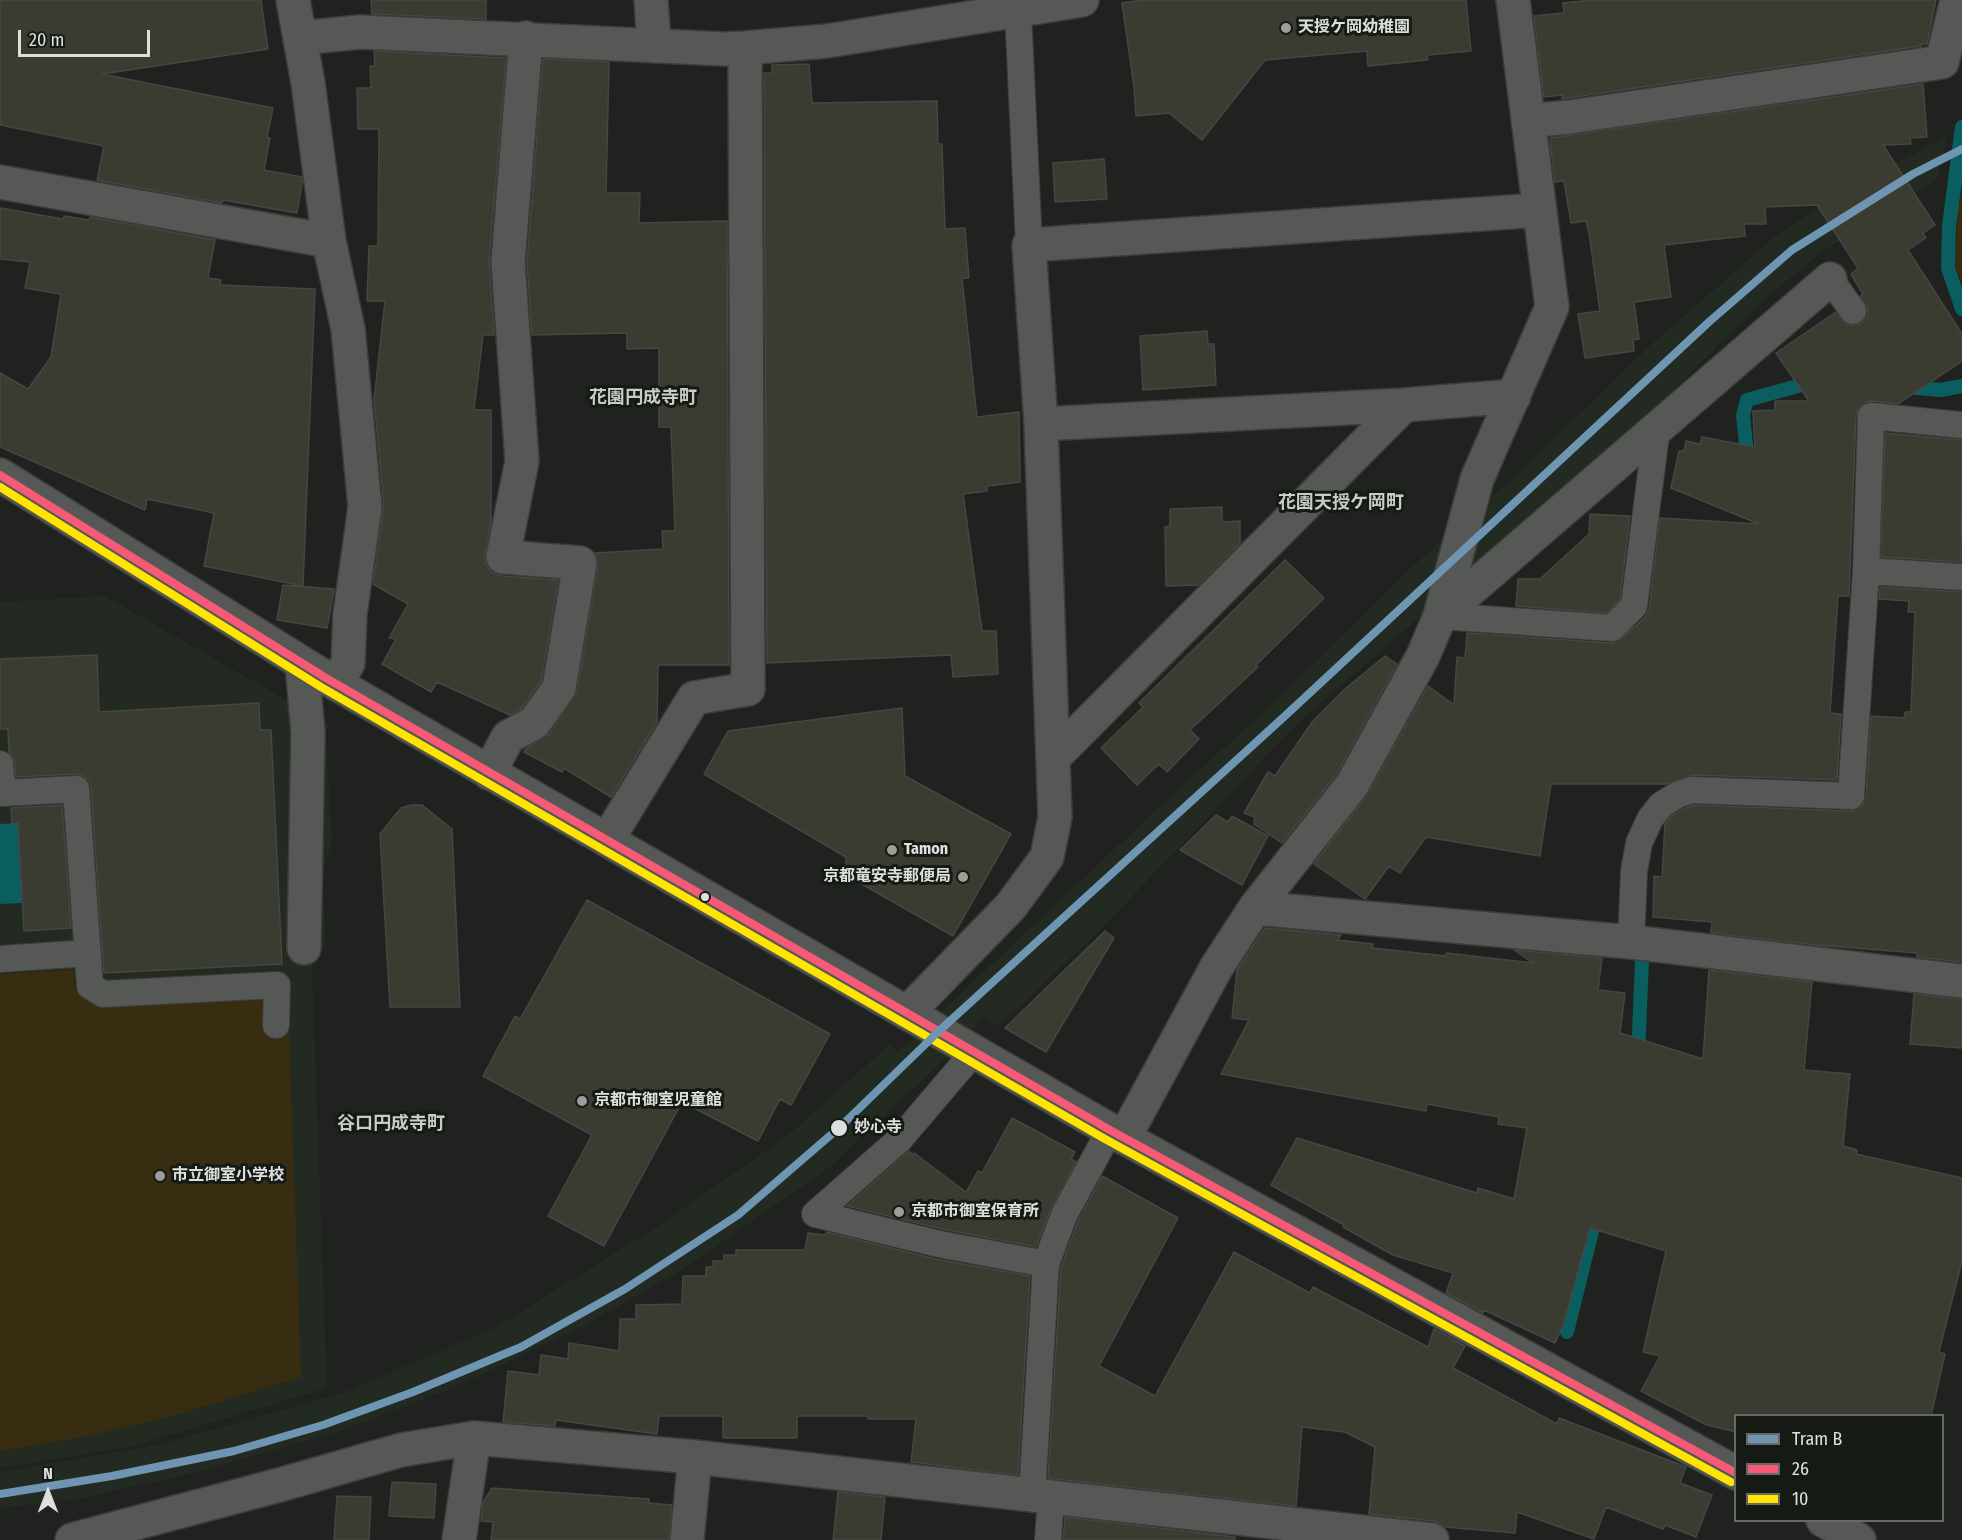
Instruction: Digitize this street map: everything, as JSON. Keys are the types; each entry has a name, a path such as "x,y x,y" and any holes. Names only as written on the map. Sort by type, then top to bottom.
{"street":[{"path":"293,0 329,241 348,329 365,507 350,614 348,663 336,684"},
{"path":"651,0 654,44"},
{"path":"300,38 360,32 724,49 745,48 827,41 1038,5 1082,0"},
{"path":"1117,1134 1216,968 1255,908 1352,785 1423,656 1440,616 1477,479 1552,307 1513,0"},
{"path":"1528,122 1942,62 1957,0"},
{"path":"489,772 508,736 534,723 559,688 580,563 503,557 522,461 508,262 526,38"},
{"path":"607,840 694,698 748,690 745,48"},
{"path":"0,182 329,241"},
{"path":"907,1013 1011,906 1047,857 1055,817 1041,424 1029,245 1539,210"},
{"path":"1440,616 1830,279"},
{"path":"1041,424 1404,405 1514,396"},
{"path":"1053,758 1404,405"},
{"path":"0,476 302,664 974,1052 1117,1134 1734,1472"},
{"path":"302,664 308,733 304,948"},
{"path":"1255,908 1631,942 1962,981"},
{"path":"72,1540 401,1450 474,1438 695,1457 1432,1540"},
{"path":"459,1540 474,1438"},
{"path":"687,1540 695,1457"},
{"path":"1824,1522 1859,1540"}],"lane":[{"path":"1029,245 1038,5"},
{"path":"1830,279 1853,311"},
{"path":"1631,942 1634,871 1639,843 1650,819 1661,805 1677,795 1692,790 1851,796 1866,571 1871,416 1962,425"},
{"path":"1440,616 1612,628 1634,606 1657,427"},
{"path":"1866,571 1962,577"},
{"path":"0,764 3,793 76,789 90,986 103,994 277,985 276,1024"},
{"path":"0,959 88,953"},
{"path":"974,1052 899,1140 815,1214 939,1244 1046,1264"},
{"path":"1048,1540 1041,1496 1046,1264 1064,1215 1117,1134"}],"shaded area":[{"path":"1948,136 1937,179 1823,251 1759,304 1674,390 1297,724 1102,928 999,1026 984,1017 937,1066 830,1167 680,1271 587,1324 453,1388 337,1432 190,1474 77,1499 0,1508 0,1472 158,1445 343,1393 497,1327 658,1226 787,1136 889,1045 898,1052 1187,781 1275,702 1405,573 1512,479 1656,340 1777,235 1860,182"},
{"path":"1962,194 1962,283 1955,265 1958,207"},
{"name":"市立御室小学校","path":"105,596 328,724 326,734 332,842 322,874 326,944 312,964 327,1388 133,1446 0,1468 0,602"},
{"path":"74,970 74,988 94,1003 261,996 265,1032 289,1032 301,1377 186,1412 93,1435 0,1451 0,974"}],"water":[{"path":"18,823 22,903 0,904 0,824"}],"building":[{"path":"0,0 261,0 268,49 102,74 273,108 264,170 302,177 297,213 223,200 222,203 97,180 104,146 0,125"},
{"path":"371,0 486,0 486,19 372,14"},
{"path":"1143,0 1466,0 1471,51 1427,55 1428,60 1368,66 1367,51 1265,60 1202,140 1169,113 1136,116 1122,3"},
{"path":"1591,0 1936,0 1927,44 1920,44 1921,46 1562,99 1563,95 1544,97 1534,16 1564,13 1563,3"},
{"path":"374,51 506,58 489,261 494,335 483,335 474,410 491,410 491,522 485,563 491,572 502,576 558,580 541,681 521,709 510,715 437,682 431,692 382,664 396,639 389,638 408,604 373,584 384,505 374,400 385,301 367,301 369,246 378,246 379,129 358,129 357,88 371,88 370,66 375,66"},
{"path":"543,59 609,62 606,193 640,193 639,223 727,221 729,665 658,665 657,722 611,797 564,768 562,772 524,752 549,734 577,692 598,566 595,553 663,549 662,531 675,531 671,427 659,427 659,348 627,349 627,333 532,335 527,262"},
{"path":"809,64 812,103 937,101 938,144 942,144 945,229 965,228 969,278 962,278 977,417 1019,412 1020,482 987,486 987,491 963,494 982,631 996,631 998,674 953,677 951,655 767,663 764,73 772,73 772,65"},
{"path":"1923,84 1927,137 1910,138 1911,144 1883,145 1935,225 1923,233 1926,238 1908,250 1962,334 1962,361 1898,404 1865,402 1859,407 1856,415 1849,596 1838,596 1830,713 1841,714 1837,780 1693,775 1667,784 1551,784 1540,856 1426,837 1400,873 1389,866 1365,899 1314,864 1368,794 1428,686 1454,705 1457,657 1465,658 1467,633 1618,642 1645,617 1649,609 1660,518 1759,524 1671,488 1679,451 1684,451 1686,441 1700,444 1702,437 1755,447 1753,411 1775,410 1775,401 1809,401 1776,353 1836,312 1846,324 1854,326 1862,323 1867,317 1868,309 1860,296 1863,294 1851,274 1858,268 1817,205 1765,207 1766,224 1744,224 1745,236 1664,245 1671,297 1634,302 1639,339 1633,340 1634,351 1585,358 1578,314 1600,311 1589,233 1586,221 1571,223 1564,181 1555,182 1551,138"},
{"path":"1104,159 1107,199 1055,202 1053,163"},
{"path":"0,208 63,219 64,216 89,220 90,217 215,240 208,278 221,280 220,285 315,289 303,586 204,566 214,513 147,499 145,510 0,447 0,373 28,389 51,357 61,294 25,288 30,262 0,259"},
{"path":"1207,331 1208,344 1214,344 1216,385 1143,390 1140,336"},
{"path":"1885,433 1962,440 1961,562 1881,557"},
{"path":"1222,507 1222,522 1240,521 1240,543 1198,585 1166,586 1165,527 1170,526 1170,509"},
{"path":"1590,514 1630,516 1620,599 1606,613 1516,606 1518,579 1540,579 1589,534"},
{"path":"1285,560 1324,598 1256,665 1258,667 1190,730 1199,739 1167,772 1159,764 1137,785 1101,748 1143,707 1139,703"},
{"path":"283,585 334,589 327,628 277,620"},
{"path":"1880,587 1962,592 1962,962 1917,957 1917,953 1711,933 1712,922 1653,917 1654,876 1662,877 1665,824 1671,816 1683,809 1694,805 1850,811 1857,810 1863,805 1866,797 1871,716 1904,718 1905,712 1911,712 1915,612 1908,612 1909,601 1879,599"},
{"path":"97,655 99,712 259,703 260,730 271,730 282,964 104,973 89,781 75,774 16,777 15,762 9,752 8,729 0,729 0,659"},
{"path":"1385,656 1397,664 1336,775 1282,843 1254,824 1255,817 1244,813 1268,772 1275,776 1313,721 1345,689"},
{"path":"902,708 905,776 1011,834 953,936 846,875 846,857 704,774 728,731"},
{"path":"62,805 71,928 24,931 18,823 12,824 11,808"},
{"path":"422,805 452,829 460,1007 390,1007 380,834 401,808"},
{"path":"1216,815 1228,822 1232,816 1268,836 1242,885 1180,850"},
{"path":"587,900 830,1034 791,1105 780,1099 758,1141 682,1102 604,1246 548,1216 592,1135 483,1076 515,1016 520,1019"},
{"path":"1265,928 1341,935 1337,940 1373,944 1372,948 1446,956 1446,953 1533,963 1514,950 1602,958 1598,990 1625,993 1620,1033 1703,1059 1709,970 1812,982 1804,1070 1850,1074 1843,1146 1857,1150 1856,1154 1962,1178 1962,1261 1939,1352 1945,1354 1931,1414 1734,1414 1734,1432 1707,1425 1641,1391 1660,1356 1643,1352 1666,1251 1590,1228 1563,1326 1555,1343 1484,1310 1483,1313 1446,1293 1453,1273 1393,1255 1271,1185 1297,1138 1477,1193 1478,1188 1514,1199 1527,1128 1498,1124 1499,1117 1427,1104 1426,1111 1221,1074 1249,1020 1232,1018 1237,970"},
{"path":"1105,931 1114,938 1046,1052 1005,1028"},
{"path":"1914,994 1962,999 1962,1048 1910,1044"},
{"path":"1012,1118 1075,1152 1071,1159 1076,1162 1051,1208 1036,1247 942,1229 847,1206 909,1151 966,1192 978,1171 982,1173"},
{"path":"1102,1176 1178,1218 1099,1366 1155,1396 1234,1252 1310,1293 1313,1287 1428,1347 1434,1329 1465,1346 1453,1368 1557,1424 1559,1418 1686,1467 1680,1483 1712,1495 1696,1537 1665,1525 1663,1529 1606,1507 1594,1539 1517,1512 1515,1533 1445,1527 1434,1521 1369,1514 1375,1447 1345,1432 1302,1427 1296,1506 1048,1478 1061,1267 1078,1221"},
{"path":"827,1232 936,1259 1030,1276 1018,1475 911,1462 916,1419 797,1416 797,1438 723,1438 723,1416 659,1416 657,1434 556,1420 555,1426 503,1422 508,1371 539,1375 541,1355 568,1359 569,1343 619,1351 620,1319 636,1319 636,1305 682,1304 683,1276 706,1276 706,1267 713,1267 713,1261 724,1261 724,1255 736,1255 736,1250 805,1250 808,1233 825,1235"},
{"path":"392,1482 436,1484 434,1518 389,1516"},
{"path":"492,1488 649,1499 649,1503 672,1505 669,1540 491,1540 493,1522 481,1521 483,1503"},
{"path":"838,1492 885,1497 881,1540 833,1540"},
{"path":"337,1496 371,1497 369,1540 334,1540"},
{"path":"1065,1517 1235,1537 1235,1540 1063,1540"}],"waterway":[{"path":"1962,127 1949,226 1948,268 1962,309"},
{"path":"1748,464 1743,415 1747,400 1805,384 1817,384"},
{"path":"1905,387 1941,390 1962,386"},
{"path":"1638,1057 1642,960"},
{"path":"1567,1332 1597,1211"}],"tram line":[{"name":"B","path":"0,1494 112,1476 234,1451 323,1425 413,1392 521,1347 625,1289 738,1215 840,1127 939,1031 1286,715 1710,321 1792,250 1913,174 1962,149"}],"transit line":[{"name":"26","path":"0,475 326,678 1110,1130 1734,1472"},
{"name":"10","path":"0,487 321,687 1105,1139 1731,1482"}],"place":[{"name":"天授ケ岡幼稚園","path":"1286,28"},
{"name":"Tamon","path":"892,850"},
{"name":"京都竜安寺郵便局","path":"963,877"},
{"name":"京都市御室児童館","path":"582,1101"},
{"name":"妙心寺","path":"839,1128"},
{"name":"市立御室小学校","path":"160,1176"},
{"name":"京都市御室保育所","path":"899,1212"}],"district":[{"name":"花園円成寺町","path":"643,398"},
{"name":"花園天授ケ岡町","path":"1341,503"},
{"name":"谷口円成寺町","path":"391,1124"}]}
